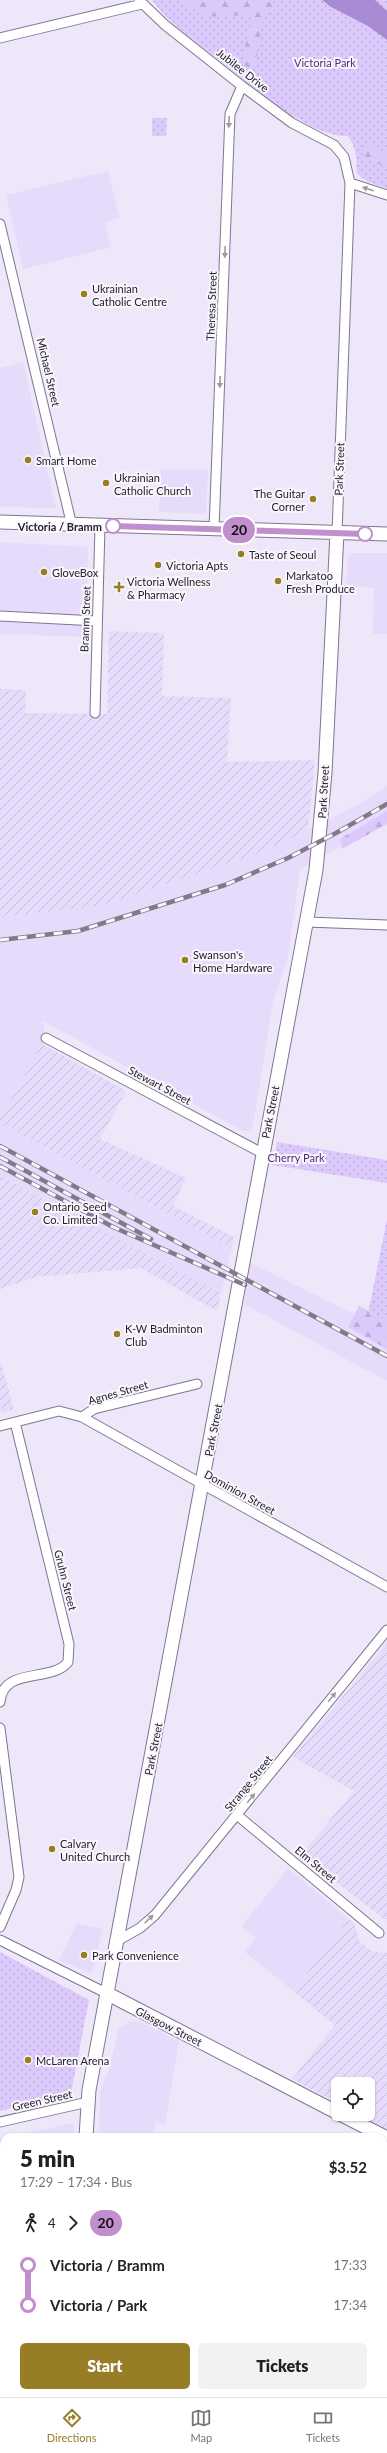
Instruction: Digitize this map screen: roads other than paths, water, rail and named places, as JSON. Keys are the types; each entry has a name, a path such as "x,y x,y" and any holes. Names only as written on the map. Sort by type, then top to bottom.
{"street":[{"path":"0,38 141,2"},
{"name":"Jubilee Drive","path":"141,2 242,86 292,123 328,141 338,150"},
{"name":"Theresa Street","path":"214,529 230,114 242,86"},
{"name":"Park Street","path":"86,2133 88,2102 117,1941 202,1486 262,1153 307,922 321,830 337,533 350,183 348,166 338,150"},
{"path":"350,183 387,195"},
{"name":"Michael Street","path":"0,224 72,526"},
{"path":"0,522 72,526 387,534"},
{"name":"Bramm Street","path":"95,713 100,526"},
{"path":"0,616 97,621"},
{"path":"307,922 387,925"},
{"name":"Stewart Street","path":"46,1038 262,1153"},
{"name":"Agnes Street","path":"0,1426 59,1411 82,1417 94,1409 197,1384"},
{"name":"Dominion Street","path":"82,1417 202,1486 387,1587"},
{"name":"Gruhn Street","path":"0,1702 6,1687 14,1680 58,1670 68,1662 69,1654 69,1644 14,1422"},
{"name":"Strange Street","path":"117,1941 140,1928 155,1915 387,1630"},
{"path":"0,1728 19,1877 16,1890 0,1927"},
{"name":"Elm Street","path":"237,1815 379,1933"},
{"name":"Glasgow Street","path":"0,1940 108,1994 331,2110"},
{"name":"Green Street","path":"0,2122 88,2102"},
{"name":"Glasgow Street","path":"353,2121 377,2133"}],"railway":[{"path":"0,940 78,931 225,885 288,858 387,804"},
{"path":"0,1146 387,1356"},
{"path":"0,1157 151,1239"},
{"path":"0,1166 113,1227 245,1285"}],"place":[{"name":"Ukrainian Catholic Centre","path":"84,294"},
{"name":"Smart Home","path":"28,460"},
{"name":"Ukrainian Catholic Church","path":"106,483"},
{"name":"The Guitar Corner","path":"313,499"},
{"name":"Victoria / Bramm","path":"113,526"},
{"name":"Taste of Seoul","path":"241,554"},
{"name":"Victoria Apts","path":"158,565"},
{"name":"GloveBox","path":"44,572"},
{"name":"Markatoo Fresh Produce","path":"278,581"},
{"name":"Victoria Wellness & Pharmacy","path":"119,587"},
{"name":"Swanson's Home Hardware","path":"185,960"},
{"name":"Ontario Seed Co. Limited","path":"35,1212"},
{"name":"K-W Badminton Club","path":"117,1334"},
{"name":"Calvary United Church","path":"52,1849"},
{"name":"Park Convenience","path":"84,1955"},
{"name":"McLaren Arena","path":"28,2060"}],"park label":[{"name":"Victoria Park","path":"325,62"},
{"name":"Cherry Park","path":"296,1157"}]}
